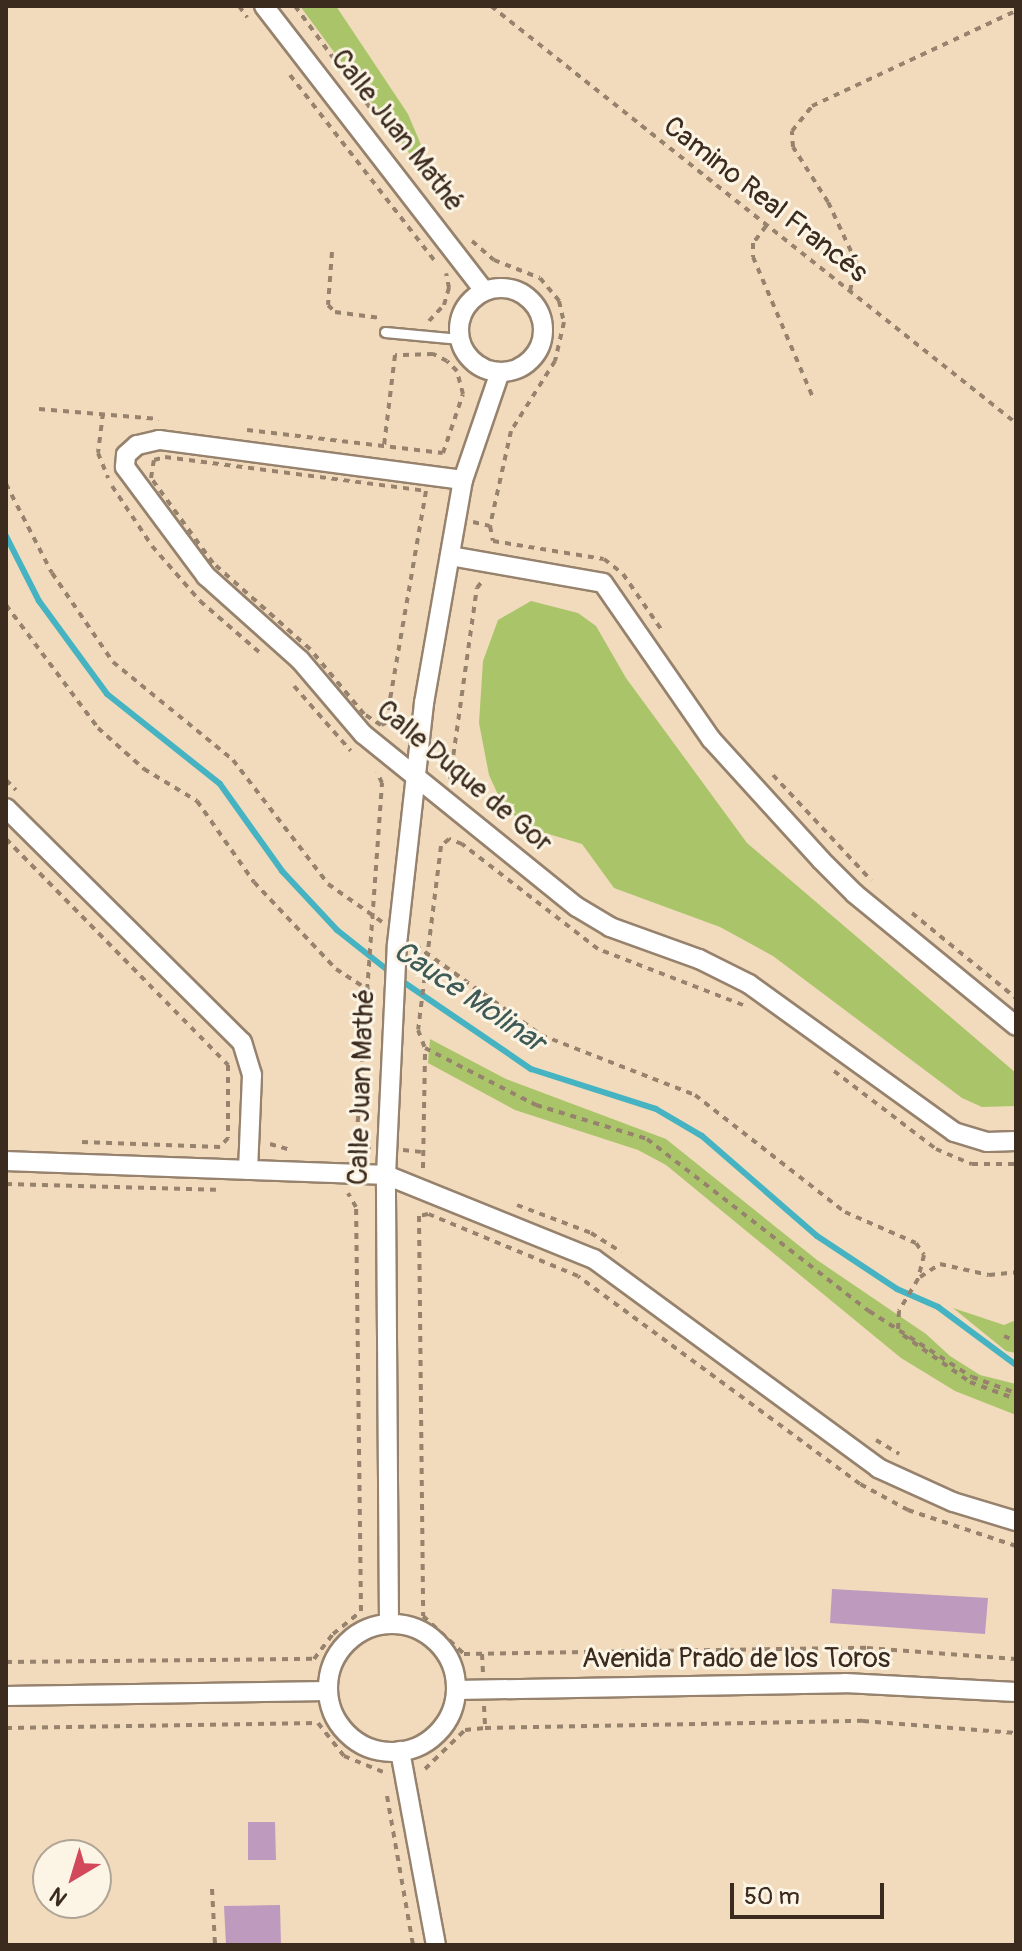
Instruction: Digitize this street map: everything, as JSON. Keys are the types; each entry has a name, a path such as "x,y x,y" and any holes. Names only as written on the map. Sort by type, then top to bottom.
{"street":[{"name":"Calle Juan Mathé","path":"264,6 484,291"},
{"path":"497,288 524,294 540,315 543,329 535,354 514,370 500,372 475,362 460,339 463,311 484,291 497,288"},
{"name":"Calle Juan Mathé","path":"389,1624 386,1175 397,953 415,776 463,480 500,372"},
{"name":"Calle Duque de Gor","path":"463,480 159,440 137,445 126,455 132,480 206,576 300,660 363,734 598,921 749,984 954,1132 987,1142 1016,1141"},
{"path":"450,556 603,583 711,739 821,860 1016,1026"},
{"path":"6,808 242,1042 252,1075 248,1170"},
{"path":"6,1161 386,1175 594,1259 878,1468 942,1498 1016,1521"},
{"path":"389,1624 409,1626 436,1643 453,1669 456,1690 445,1723 425,1741 400,1751 371,1748 346,1732 328,1691 330,1671 345,1645 369,1628 389,1624"},
{"name":"Avenida Prado de los Toros","path":"456,1690 845,1683 1016,1692"},
{"path":"6,1696 328,1691"},
{"path":"400,1751 436,1945"}],"lane":[{"path":"385,332 460,339"}],"path":[{"path":"239,6 258,30"},
{"path":"295,6 386,129"},
{"name":"Camino Real Francés","path":"491,6 1016,423"},
{"path":"850,291 856,262 828,202 793,147 792,131 812,106 1016,11"},
{"path":"283,65 411,236 446,272 449,288 444,305 428,321 415,323"},
{"path":"766,226 753,243 753,257 813,398"},
{"path":"468,236 494,260 540,278 559,301 564,322 555,361 511,431 490,526 493,541 604,559 623,574 664,634"},
{"path":"332,252 328,305 335,312 394,320"},
{"path":"433,354 447,361 457,371 463,394 443,453 384,446 395,355 433,354"},
{"path":"103,413 98,453 102,468 152,546 200,601 270,661"},
{"path":"165,457 426,491 389,718 381,725 364,714 310,649 213,563 151,478 154,460 165,457"},
{"path":"6,484 52,573 113,662 233,760 328,884 541,1035 695,1095 845,1212 916,1243 924,1255 918,1279 899,1311 898,1330"},
{"path":"451,786 477,588 485,578 498,579"},
{"path":"6,605 98,728 144,769 197,801 254,882 336,969 370,991"},
{"path":"289,680 356,756"},
{"path":"342,1154 356,1146 357,1083 370,991 382,783 366,764"},
{"path":"766,767 873,882"},
{"path":"6,839 228,1065 228,1138 220,1147 78,1142"},
{"path":"745,1006 598,949 456,840 445,841 439,852 418,1030 425,1048 504,1091 647,1139 779,1246 898,1330 972,1377 1016,1396"},
{"path":"908,910 1016,998"},
{"path":"832,1070 936,1149 972,1164 1016,1164"},
{"path":"6,1184 219,1190"},
{"path":"6,1662 314,1659 333,1634 361,1611 356,1207 351,1194 340,1191"},
{"path":"1016,1546 908,1510 860,1484 578,1276 428,1214 419,1216 423,1616 464,1654 867,1648 1016,1659"},
{"path":"918,1279 940,1264 989,1275 1016,1272"},
{"path":"1004,1336 1016,1341"},
{"path":"425,1779 424,1766 465,1730 485,1728 863,1721 1016,1733"},
{"path":"6,1728 318,1723 344,1756 382,1770 413,1945"},
{"path":"212,1889 215,1945"}],"green space":[{"path":"300,6 336,6 408,114 437,183 434,187"},
{"path":"531,601 578,613 596,626 626,678 747,843 1016,1073 1016,1106 982,1107 962,1098 773,956 720,927 614,888 582,844 545,833 505,810 489,775 479,723 483,661 498,620"},
{"path":"430,1039 506,1079 666,1139 817,1260 926,1334 950,1356 980,1375 1016,1384 1016,1415 955,1391 901,1358 666,1165 638,1150 515,1110 428,1063"},
{"path":"953,1308 1004,1325 1016,1320 1016,1353 1006,1351"}],"building":[{"path":"832,1589 988,1598 985,1634 830,1623"},
{"path":"248,1822 275,1822 276,1860 248,1860"},
{"path":"280,1905 281,1945 226,1945 224,1906"}],"waterway":[{"name":"Cauce Molinar","path":"6,536 39,601 107,694 220,784 282,871 337,930 390,972"},
{"name":"Cauce Molinar","path":"399,979 531,1069 656,1109 702,1136 817,1236 897,1289 938,1307 1016,1365"}]}
